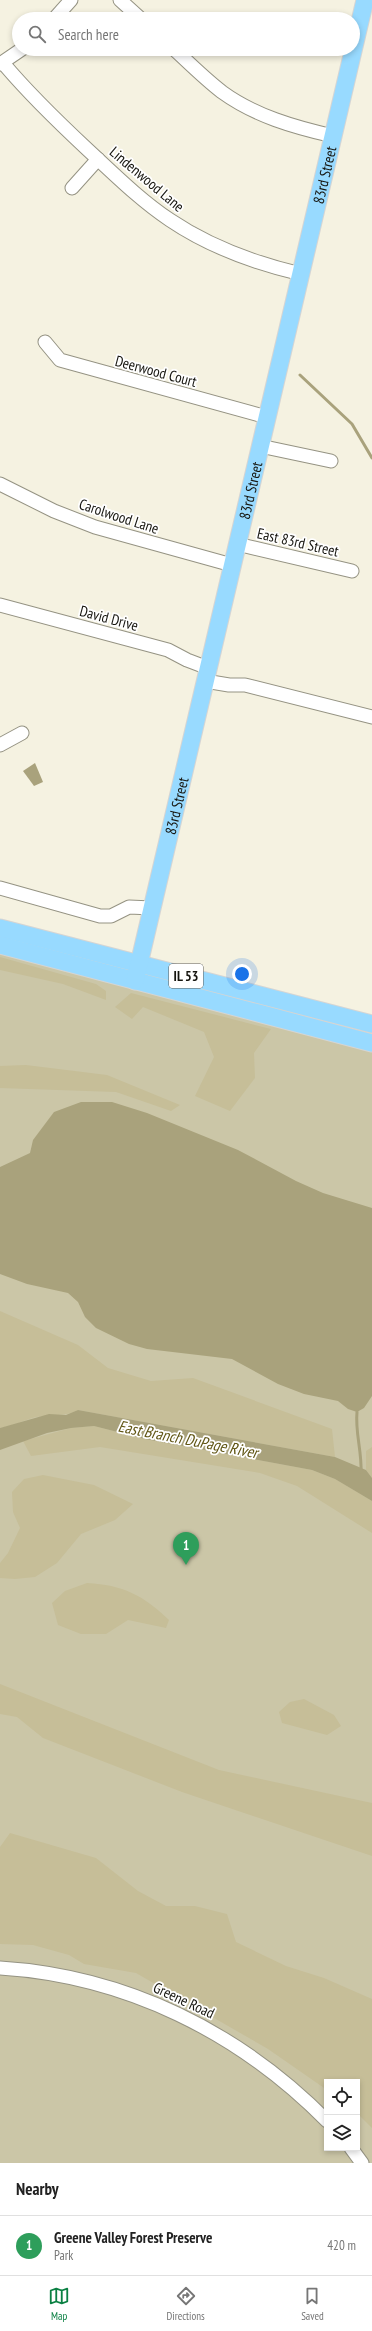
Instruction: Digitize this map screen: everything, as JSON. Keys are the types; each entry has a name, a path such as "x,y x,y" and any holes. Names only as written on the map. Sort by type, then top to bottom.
{"main road":[{"name":"83rd Street","path":"360,19 364,2"},
{"name":"83rd Street","path":"137,973 352,56"},
{"name":"IL 53","path":"0,928 137,973 372,1043"},
{"name":"IL 53","path":"0,945 137,973 275,997 372,1024"}],"street":[{"path":"60,12 71,0"},
{"path":"120,0 133,12"},
{"path":"1,63 12,56"},
{"path":"182,56 222,92 249,108 288,125 333,136"},
{"name":"Lindenwood Lane","path":"1,63 34,100 152,207 190,233 238,256 301,274"},
{"path":"72,188 98,159"},
{"name":"Deerwood Court","path":"44,342 60,360 267,418"},
{"path":"260,446 331,461"},
{"name":"Carolwood Lane","path":"0,484 54,511 95,527 232,565"},
{"name":"East 83rd Street","path":"237,544 352,571"},
{"name":"David Drive","path":"0,605 164,649 229,685 245,685 372,717"},
{"path":"0,745 22,733"},
{"path":"0,888 100,916 111,916 129,907 152,908"},
{"name":"Greene Road","path":"0,1968 48,1973 106,1986 183,2015 226,2039 259,2061 290,2086 324,2118"},
{"path":"353,2151 362,2163"}],"shaded area":[{"path":"0,948 372,1048 372,2163 0,2163"},
{"path":"0,957 96,984 106,991 106,1000 63,984 0,970"},
{"path":"131,993 271,1029 254,1053 255,1078 230,1111 195,1096 214,1057 204,1032 143,1007 132,1019 115,1007"},
{"path":"26,1065 107,1075 180,1105 171,1111 116,1092 0,1088 0,1066"},
{"path":"0,1311 78,1345 108,1368 151,1381 193,1378 332,1429 335,1457 78,1410 63,1414 36,1417 0,1428"},
{"path":"94,1426 145,1439 312,1470 335,1479 372,1501 372,1533 297,1486 260,1473 100,1447 31,1456 23,1441 71,1428"},
{"path":"372,1447 372,1478 366,1470 366,1451"},
{"path":"43,1475 94,1485 133,1504 115,1520 81,1534 57,1563 35,1577 15,1579 0,1578 0,1563 8,1553 20,1528 13,1512 12,1492 24,1479"},
{"path":"87,1583 100,1584 122,1589 141,1598 169,1620 166,1628 128,1620 106,1634 81,1634 58,1625 52,1603 65,1591"},
{"path":"0,1684 219,1770 372,1803 372,1856 182,1792 43,1738 17,1717 0,1714"},
{"path":"304,1699 334,1715 341,1726 327,1735 282,1723 279,1712 290,1702"},
{"path":"10,1833 96,1858 138,1891 166,1906 195,1906 227,1914 236,1942 286,1966 324,1978 372,1999 372,2128 360,2116 360,2079 324,2079 324,2088 268,2049 136,1973 84,1964 69,1955 33,1945 0,1944 0,1847"}],"water":[{"path":"35,763 43,782 34,786 23,771"},
{"path":"81,1102 112,1102 147,1113 238,1150 296,1181 323,1193 372,1208 372,1396 364,1408 357,1412 348,1409 338,1401 304,1394 278,1384 232,1359 147,1349 129,1344 96,1328 85,1317 78,1302 68,1293 27,1284 0,1274 0,1167 30,1153 33,1140 54,1112"},
{"name":"East Branch DuPage River","path":"78,1410 335,1457 366,1470 372,1478 372,1501 335,1479 312,1470 145,1439 94,1426 71,1428 47,1433 0,1450 0,1428 49,1414 66,1415"}],"waterway":[{"path":"300,375 352,424 372,458"},
{"path":"357,1412 361,1472"}],"place":[{"name":"Greene Valley Forest Preserve","path":"186,1565"}]}
